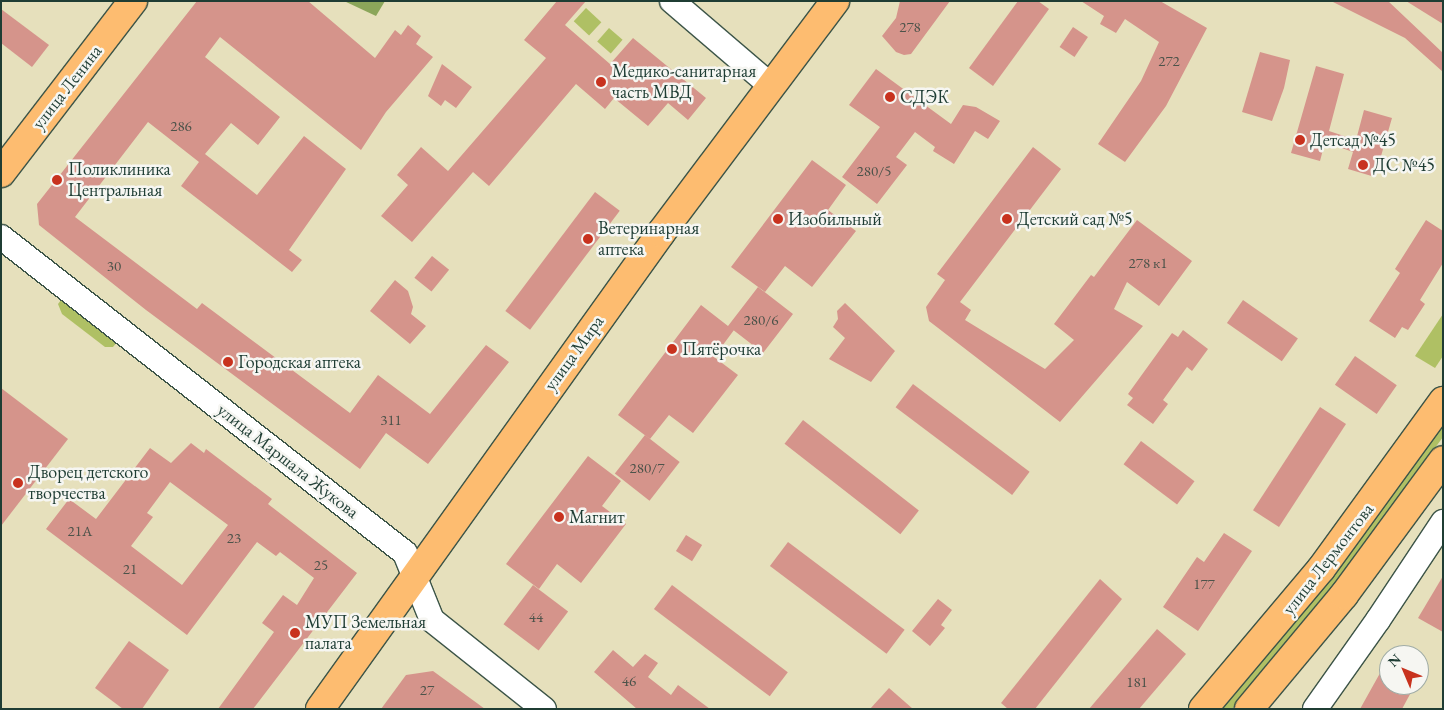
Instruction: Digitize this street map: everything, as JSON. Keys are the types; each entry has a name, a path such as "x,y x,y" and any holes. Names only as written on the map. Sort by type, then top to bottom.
{"main road":[{"name":"улица Ленина","path":"1,172 133,1"},
{"name":"улица Мира","path":"320,709 414,576 835,1"},
{"name":"улица Лермонтова","path":"1203,709 1326,562 1443,401"},
{"name":"улица Лермонтова","path":"1250,709 1344,595 1443,460"}],"street":[{"path":"672,1 771,86"},
{"name":"улица Маршала Жукова","path":"1,237 405,552 432,620 544,709"},
{"path":"1315,709 1378,620 1443,522"}],"green space":[{"path":"344,1 385,1 376,16"},
{"path":"586,8 601,22 589,35 574,21"},
{"path":"609,28 623,40 611,53 597,42"},
{"path":"61,300 117,342 113,347 105,347 62,314 58,304"},
{"path":"1443,314 1443,356 1435,368 1415,356"},
{"path":"1443,423 1443,437 1333,587 1232,709 1222,709 1363,535"}],"building":[{"path":"197,1 308,1 375,58 395,30 401,35 408,25 421,36 416,44 433,57 386,112 361,150 220,37 205,57 280,117 258,145 231,123 205,154 257,195 304,136 346,169 289,250 302,260 292,272 181,186 199,162 148,122 75,217 197,309 202,303 350,413 378,375 430,414 486,345 509,362 428,464 386,433 360,469 146,310 39,225 37,204"},
{"path":"557,1 586,1 565,25 610,64 633,38 706,98 688,120 668,103 648,126 614,98 605,109 576,84 489,186 473,172 412,242 381,216 408,185 397,175 421,147 448,171 546,58 524,40"},
{"path":"900,1 950,1 911,54 904,55 896,52 882,36 896,18"},
{"path":"1018,1 1038,1 1049,9 993,86 969,68"},
{"path":"1081,1 1160,1 1207,28 1166,106 1125,162 1098,144 1141,81 1159,42 1125,19 1116,33 1100,24 1104,16"},
{"path":"1331,1 1388,1 1443,53 1443,72 1405,38"},
{"path":"1406,1 1443,1 1443,24"},
{"path":"1,9 49,45 32,67 1,43"},
{"path":"1073,27 1088,37 1075,57 1060,47"},
{"path":"1260,52 1290,60 1284,88 1272,121 1242,112"},
{"path":"442,64 472,87 456,108 445,100 441,106 428,96"},
{"path":"1316,66 1344,74 1329,131 1356,140 1364,110 1392,118 1375,177 1348,169 1353,152 1325,142 1320,161 1291,153"},
{"path":"876,69 951,124 963,105 976,107 1000,121 988,139 975,131 954,164 933,151 935,147 915,132 896,157 907,165 877,204 842,177 880,127 849,105"},
{"path":"1033,147 1061,169 960,302 971,310 965,320 1045,369 1074,340 1054,324 1091,275 1094,277 1137,220 1192,261 1159,306 1127,282 1114,309 1143,326 1060,422 929,321 926,307 945,280 937,274"},
{"path":"812,160 846,185 828,210 856,231 812,287 785,266 765,292 731,267"},
{"path":"595,192 620,211 530,330 505,311"},
{"path":"1426,220 1443,231 1443,263 1420,300 1425,304 1408,330 1402,327 1395,338 1369,321 1400,273 1395,269"},
{"path":"432,256 449,270 431,292 414,278"},
{"path":"395,280 408,291 413,307 411,314 426,326 410,344 370,311"},
{"path":"758,287 793,314 763,353 734,330 714,357 738,375 693,433 669,415 650,439 618,415 701,305 728,326"},
{"path":"1243,300 1298,338 1282,361 1227,323"},
{"path":"845,303 895,351 871,382 829,359 845,338 833,327 838,319 837,311"},
{"path":"1183,330 1208,349 1192,371 1187,367 1163,400 1168,404 1153,424 1127,405 1133,398 1128,394 1172,333 1178,337"},
{"path":"1355,356 1397,385 1377,414 1335,385"},
{"path":"913,384 1030,472 1012,495 896,407"},
{"name":"Дворец детского творчества","path":"1,388 68,439 1,526"},
{"path":"1320,407 1346,424 1279,527 1253,510"},
{"path":"803,420 919,511 900,534 785,444"},
{"path":"645,435 680,462 650,501 615,474"},
{"path":"1141,441 1195,481 1177,504 1124,464"},
{"path":"191,443 204,453 206,449 272,499 268,504 357,573 253,709 218,709 274,632 262,623 283,595 297,605 314,578 280,552 276,556 257,542 187,635 46,529 69,499 96,519 150,448 171,463","holes":["170,482 228,525 182,585 131,546 153,517 147,513"]},
{"path":"588,456 621,481 602,506 626,524 581,583 557,564 539,589 506,564"},
{"path":"1224,533 1252,551 1198,631 1163,607 1197,557 1204,562"},
{"path":"686,535 702,545 692,561 676,551"},
{"path":"788,542 905,630 887,654 770,566"},
{"path":"1443,576 1443,632 1418,618"},
{"path":"1100,579 1122,599 1035,709 1008,709 1001,703"},
{"path":"533,585 568,611 539,651 504,624"},
{"path":"672,585 788,672 770,696 654,609"},
{"path":"938,599 952,610 941,625 945,628 930,646 912,631"},
{"path":"1157,629 1186,654 1139,709 1089,709"},
{"path":"129,641 169,670 142,709 123,709 95,688"},
{"path":"613,650 633,667 645,654 658,663 648,677 671,695 678,685 710,709 637,709 594,672"},
{"path":"433,671 485,709 381,709 406,675"},
{"path":"1379,675 1379,695 1410,695 1402,709 1360,709"},
{"path":"889,688 913,709 870,709"}],"place":[{"name":"Медико-санитарная часть МВД","path":"601,82"},
{"name":"СДЭК","path":"890,97"},
{"name":"Детсад №45","path":"1300,140"},
{"name":"ДС №45","path":"1363,165"},
{"name":"Поликлиника Центральная","path":"57,180"},
{"name":"Изобильный","path":"778,219"},
{"name":"Детский сад №5","path":"1007,219"},
{"name":"Ветеринарная аптека","path":"588,239"},
{"name":"Пятёрочка","path":"672,349"},
{"name":"Городская аптека","path":"228,362"},
{"name":"Дворец детского творчества","path":"18,483"},
{"name":"Магнит","path":"559,517"},
{"name":"МУП Земельная палата","path":"295,633"}]}
